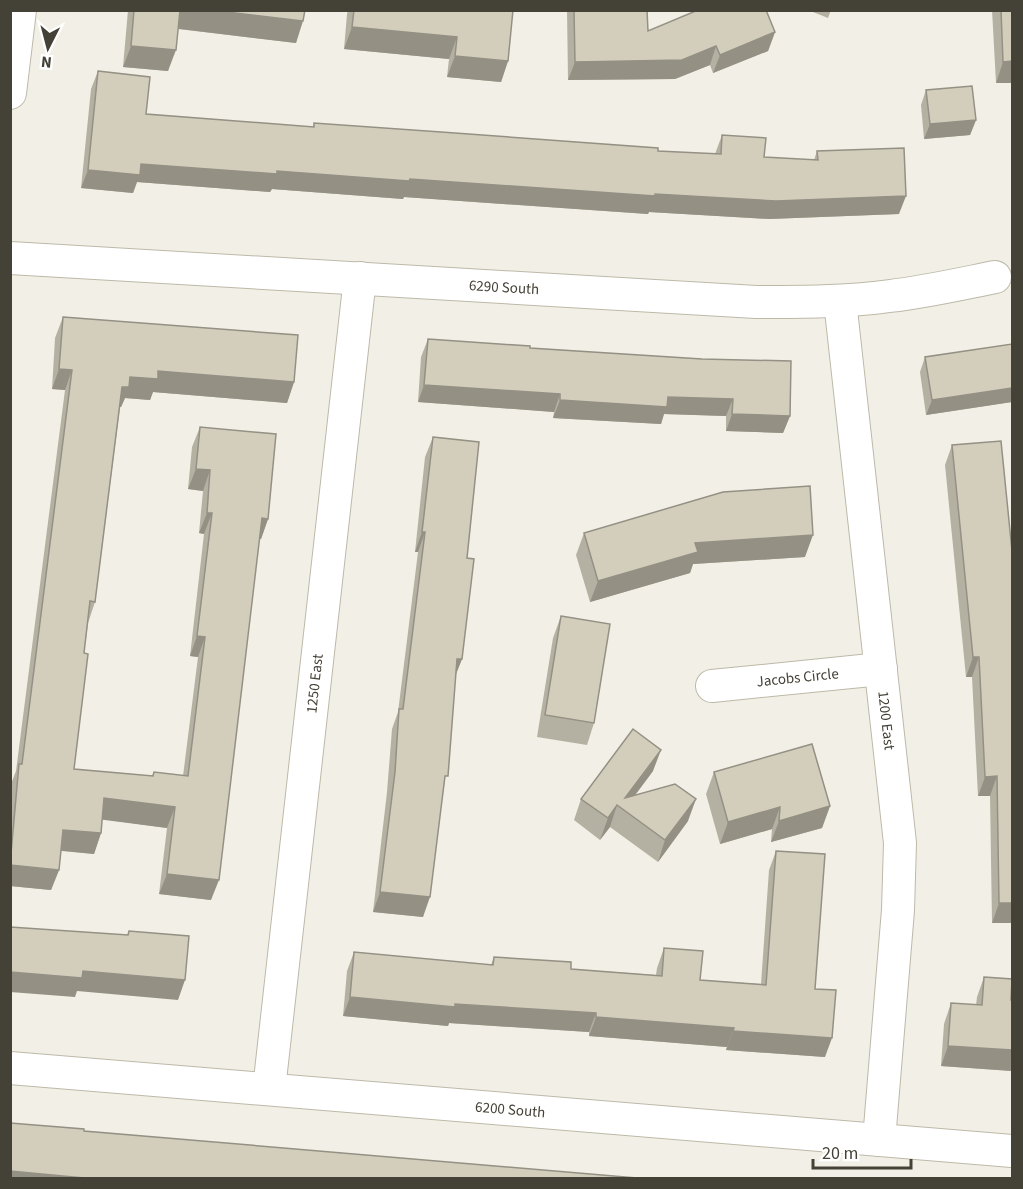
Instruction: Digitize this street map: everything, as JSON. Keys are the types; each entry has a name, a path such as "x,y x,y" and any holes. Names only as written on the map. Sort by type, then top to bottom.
{"street":[{"path":"10,93 20,10"},
{"name":"6290 South","path":"10,258 756,302 890,297 995,277"},
{"name":"1250 East","path":"269,1089 360,278"},
{"name":"1200 East","path":"840,300 900,843 898,910 879,1140"},
{"name":"Jacobs Circle","path":"712,686 881,669"},
{"name":"6200 South","path":"10,1068 1012,1151"}],"building":[{"path":"134,10 180,10 176,50 131,46"},
{"path":"211,10 305,10 303,21"},
{"path":"354,10 513,10 508,61 455,56 457,37 352,27"},
{"path":"574,10 647,10 648,31 698,10 766,10 775,32 720,55 716,46 682,60 575,62"},
{"path":"1001,10 1012,10 1012,61 1003,62"},
{"path":"98,71 150,77 146,114 314,127 314,123 721,154 722,135 766,138 764,157 818,160 817,151 904,148 906,196 776,201 655,194 655,196 277,171 277,174 141,164 140,175 88,170"},
{"path":"972,86 976,120 930,124 926,90"},
{"path":"63,317 298,335 294,382 158,371 158,379 130,377 129,387 122,387 95,602 90,601 84,653 88,654 74,769 153,776 154,772 188,776 205,637 197,636 212,513 207,513 210,470 196,469 200,427 276,434 268,519 262,518 219,880 167,874 175,807 104,798 101,833 63,830 59,870 10,865 19,764 22,764 72,370 59,369"},
{"path":"428,339 702,359 791,361 790,416 732,414 733,399 668,397 667,407 560,400 560,394 424,385"},
{"path":"1012,344 1012,388 932,400 925,357"},
{"path":"433,437 479,442 467,558 474,559 462,659 457,659 448,776 445,776 430,897 380,892 395,772 399,709 403,709 425,532 422,532"},
{"path":"1001,441 1012,551 1012,903 999,903 997,776 985,777 979,657 973,657 952,445"},
{"path":"810,486 813,535 695,543 698,552 598,581 584,533 723,492"},
{"path":"561,616 610,624 594,723 545,715"},
{"path":"633,729 661,750 625,798 675,784 696,799 665,840 617,805 608,818 581,799"},
{"path":"812,744 830,806 779,821 780,807 728,822 714,772"},
{"path":"776,851 825,854 815,989 836,990 832,1038 733,1031 734,1028 596,1017 596,1013 455,1004 455,1007 350,997 354,952 493,965 494,957 571,962 571,969 662,976 664,948 703,951 700,980 766,985"},
{"path":"10,927 128,935 129,931 189,936 185,980 83,971 82,978 10,972"},
{"path":"984,977 1012,979 1012,1050 948,1046 951,1003 982,1005"},
{"path":"10,1123 649,1179 95,1179 10,1171"}]}
